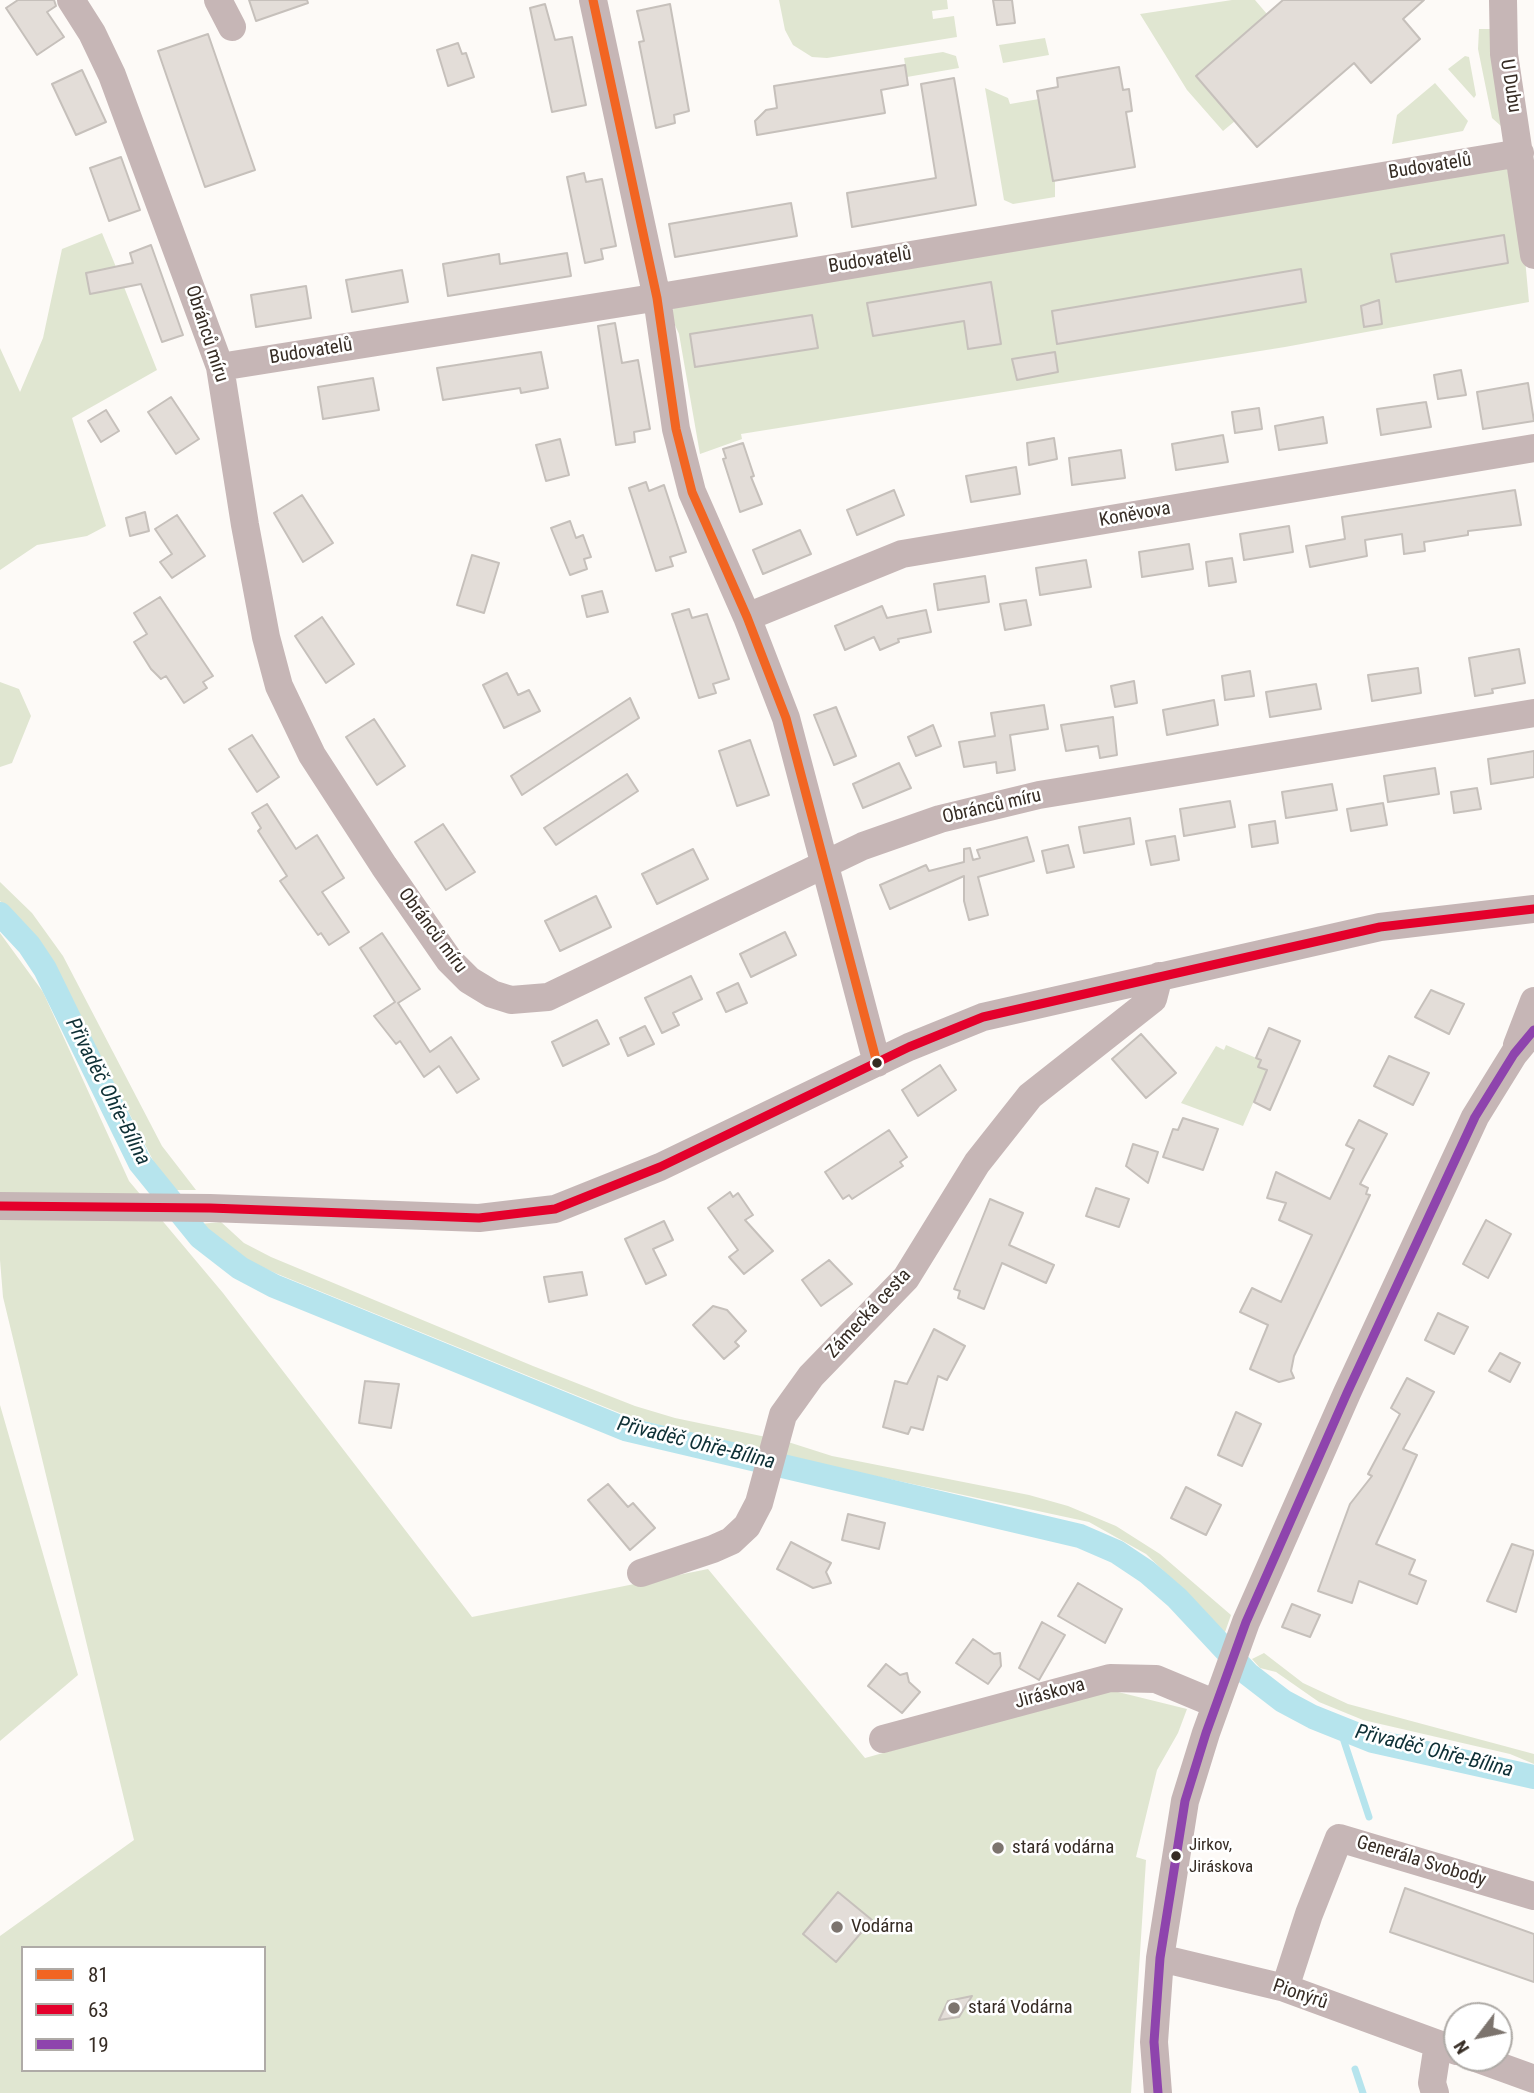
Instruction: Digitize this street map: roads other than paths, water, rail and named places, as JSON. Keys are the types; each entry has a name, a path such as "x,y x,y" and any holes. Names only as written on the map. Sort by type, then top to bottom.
{"street":[{"name":"Obránců míru","path":"71,0 92,33 138,140 220,367 245,525 266,637 279,686 312,755 449,960 470,980 492,994 511,1000 548,997 863,846 940,819 1039,795 1534,713"},
{"path":"84,0 92,33"},
{"path":"218,0 232,27"},
{"path":"593,0 657,298 676,429 692,492 747,617 786,718 877,1063"},
{"name":"U Dubu","path":"1503,0 1504,54 1520,153 1531,195 1534,255"},
{"name":"Budovatelů","path":"220,367 657,298 1520,153"},
{"name":"Koněvova","path":"747,617 902,554 1534,448"},
{"path":"0,1206 210,1208 479,1218 555,1209 660,1167 877,1063 983,1017 1380,927 1534,909"},
{"name":"Zámecká cesta","path":"641,1573 731,1541 747,1526 763,1489 783,1415 811,1376 906,1278 977,1163 1030,1096 1153,999 1159,976"},
{"path":"1514,1054 1534,1001"},
{"path":"1158,2093 1154,2042 1160,1958 1185,1801 1218,1700 1244,1629 1347,1393 1475,1117 1514,1054 1534,1030"},
{"name":"Jiráskova","path":"884,1739 1110,1678 1156,1679 1218,1700"},
{"name":"Generála Svobody","path":"1285,1988 1309,1914 1339,1838 1534,1896"},
{"name":"Pionýrů","path":"1160,1958 1285,1988 1443,2046"},
{"name":"Pionýrů","path":"1435,2093 1432,2083 1443,2057"},
{"path":"1513,2071 1534,2079"}],"waterway":[{"name":"Přivaděč Ohře-Bílina","path":"0,914 29,945 45,969 140,1163 200,1237 240,1268 274,1286 625,1429 1080,1536 1117,1552 1147,1572 1177,1598 1248,1674 1283,1701 1313,1717 1373,1741 1534,1777"},
{"path":"1340,1729 1369,1817"},
{"path":"1355,2069 1363,2093"}],"place":[{"name":"stará vodárna","path":"998,1848"},
{"name":"Jirkov, Jiráskova","path":"1176,1856"},
{"name":"Vodárna","path":"837,1927"},
{"name":"stará Vodárna","path":"954,2008"}]}
